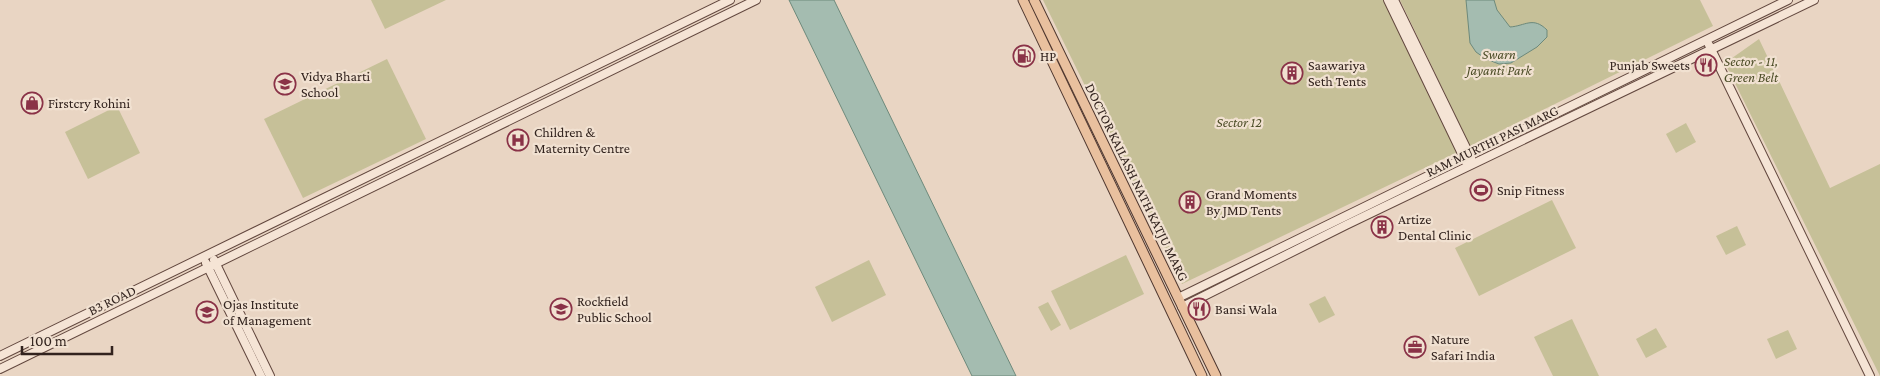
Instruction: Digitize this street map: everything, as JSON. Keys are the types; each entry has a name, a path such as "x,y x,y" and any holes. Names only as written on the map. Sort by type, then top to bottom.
{"main road":[{"name":"DOCTOR KAILASH NATH KATJU MARG","path":"1023,0 1202,376"},
{"name":"DOCTOR KAILASH NATH KATJU MARG","path":"1034,0 1216,376"},
{"path":"1125,214 1135,209"}],"street":[{"name":"B3 ROAD","path":"0,356 730,0"},
{"name":"B3 ROAD","path":"0,369 756,0"},
{"path":"1388,0 1467,156"},
{"path":"1394,0 1471,165"},
{"name":"RAM MURTHI PASI MARG","path":"1178,298 1788,0"},
{"name":"RAM MURTHI PASI MARG","path":"1182,307 1711,48 1814,0"},
{"path":"1706,40 1870,376"},
{"path":"207,255 261,376"},
{"path":"212,266 270,376"}],"green space":[{"path":"371,0 446,0 385,29"},
{"name":"Sector 12","path":"1043,0 1386,0 1460,151 1182,284"},
{"name":"Swarn Jayanti Park","path":"1400,0 1700,0 1713,26 1470,146"},
{"name":"Sector - 11, Green Belt","path":"1759,39 1830,188 1880,164 1880,376 1725,63"},
{"path":"387,59 426,139 303,198 264,119"},
{"path":"117,106 140,153 88,179 65,132"},
{"path":"1686,123 1696,142 1676,153 1666,134"},
{"path":"1552,200 1576,248 1479,296 1455,248"},
{"path":"1737,226 1746,245 1726,255 1716,236"},
{"path":"1126,255 1144,294 1070,330 1051,291"},
{"path":"869,260 886,295 832,322 815,287"},
{"path":"1325,296 1335,315 1319,323 1309,304"},
{"path":"1048,302 1061,325 1051,331 1038,307"},
{"path":"1572,319 1599,376 1553,376 1534,337"},
{"path":"1656,328 1667,347 1646,358 1636,339"},
{"path":"1788,330 1797,349 1776,359 1767,339"}],"shaded area":[{"path":"789,0 834,0 1016,376 972,376"},
{"path":"1466,0 1494,0 1497,10 1510,27 1537,23 1547,30 1547,37 1537,47 1511,63 1499,64 1486,59 1476,52 1470,43"}],"place":[{"name":"HP","path":"1024,56"},
{"name":"Punjab Sweets","path":"1706,65"},
{"name":"Saawariya Seth Tents","path":"1292,73"},
{"name":"Vidya Bharti School","path":"285,84"},
{"name":"Firstcry Rohini","path":"32,103"},
{"name":"Children & Maternity Centre","path":"518,140"},
{"name":"Snip Fitness","path":"1481,190"},
{"name":"Grand Moments By JMD Tents","path":"1190,202"},
{"name":"Artize Dental Clinic","path":"1382,227"},
{"name":"Rockfield Public School","path":"561,309"},
{"name":"Bansi Wala","path":"1199,309"},
{"name":"Ojas Institute of Management","path":"207,312"},
{"name":"Nature Safari India","path":"1415,347"}]}
